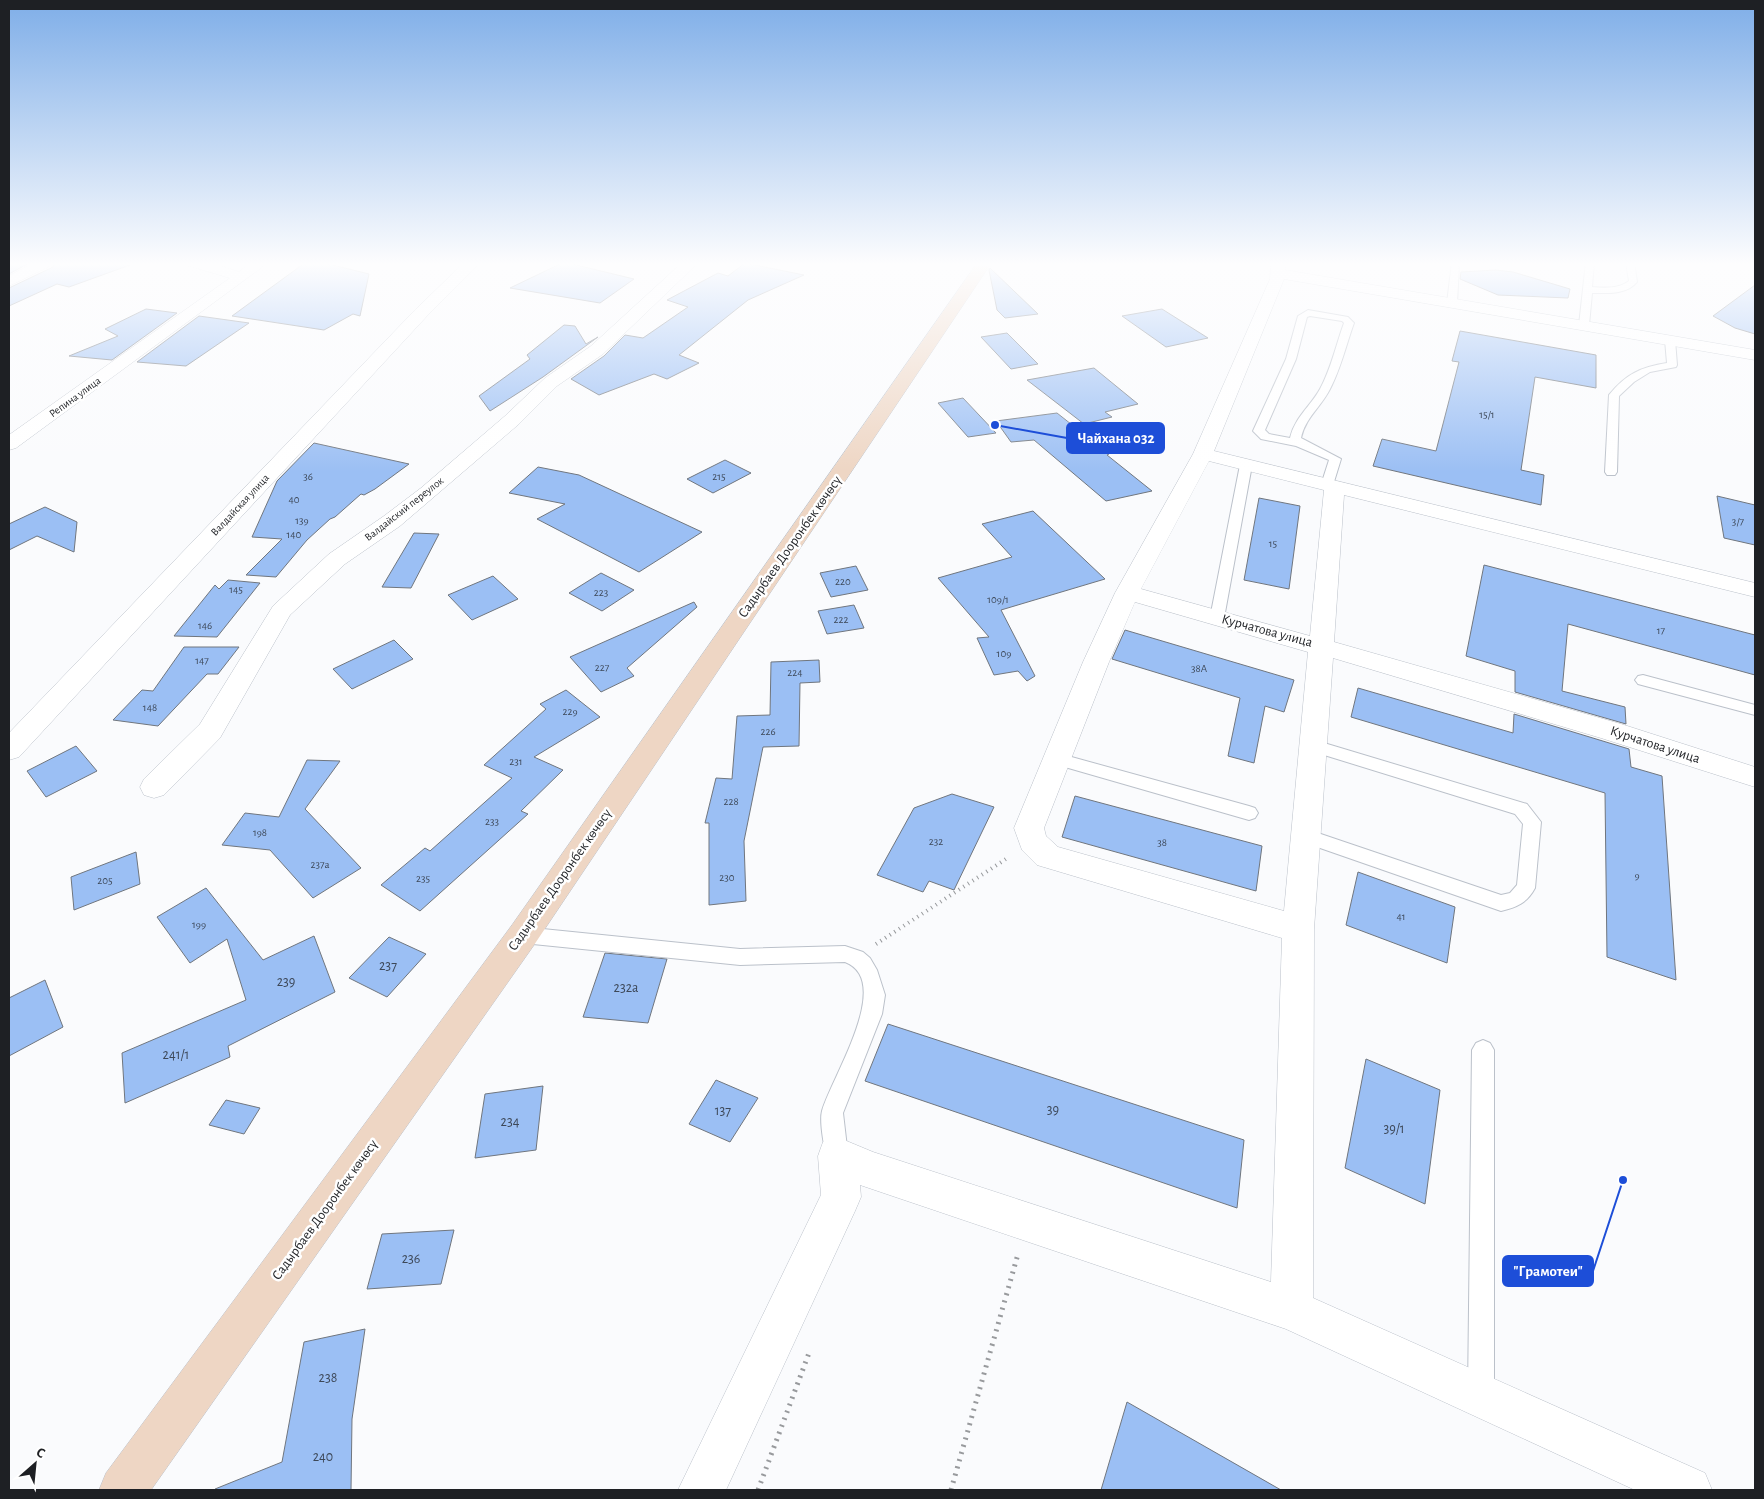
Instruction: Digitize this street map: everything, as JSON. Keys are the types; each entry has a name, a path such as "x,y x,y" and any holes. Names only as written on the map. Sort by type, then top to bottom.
{"main road":[{"name":"Садырбаев Дооронбек көчөсү","path":"123,1490 522,935 937,332"}],"street":[{"name":"Репина улица","path":"9,444 165,332"},
{"name":"Валдайская улица","path":"9,750 403,332"},
{"name":"Валдайский переулок","path":"154,787 210,731 281,611 337,559 392,521 428,492 512,420 551,382 597,350 616,332"},
{"path":"1255,332 1203,454 1127,593 1096,662 1029,828 1033,842 1048,856 1298,929"},
{"path":"1624,332 1755,356"},
{"path":"1203,454 1755,590"},
{"path":"1292,1310 1298,929 1314,746 1330,486"},
{"name":"Курчатова улица","path":"1127,593 1321,646 1611,731 1755,777"},
{"path":"702,1490 841,1197 837,1156 872,1171 1292,1310 1688,1490"}],"lane":[{"path":"1299,332 1291,359 1259,431 1265,437 1299,444 1335,459 1330,486"},
{"path":"1299,444 1295,439 1297,427 1311,406 1325,390 1346,332"},
{"path":"1611,472 1614,395 1630,380 1647,369 1672,365 1670,340"},
{"path":"1217,618 1246,465"},
{"path":"1643,680 1755,710"},
{"path":"1306,836 1501,904 1516,899 1526,888 1532,822 1521,809 1511,804 1314,746"},
{"path":"1057,759 1249,813"},
{"path":"522,935 740,958 845,954 856,958 870,976 875,996 872,1014 832,1113 837,1156"},
{"path":"1480,1396 1483,1050"}],"path":[{"path":"856,958 1033,842"},
{"path":"951,1490 1018,1254 1009,1250"},
{"path":"758,1490 812,1344"}],"building":[{"path":"110,332 151,332 112,360 69,356 118,336"},
{"path":"177,332 236,332 186,366 137,362"},
{"path":"555,332 579,332 586,344 598,337 543,377 490,411 479,396 530,359 527,355"},
{"path":"652,332 708,332 679,355 699,363 667,379 654,374 599,395 571,379 604,356 625,335 643,338"},
{"path":"1145,332 1198,332 1208,338 1166,347"},
{"path":"1460,332 1596,355 1596,388 1535,377 1521,470 1544,475 1541,505 1373,466 1382,439 1436,451 1459,362 1452,361"},
{"path":"1007,333 1038,364 1011,369 981,337"},
{"path":"1094,368 1138,404 1105,412 1112,417 1084,424 1027,380"},
{"path":"963,398 996,433 968,437 938,403"},
{"path":"1057,413 1152,491 1106,501 1034,440 1011,442 996,421"},
{"path":"314,443 409,464 375,489 364,495 361,494 335,517 330,519 307,540 276,577 246,575 282,539 252,537 277,481"},
{"path":"725,460 751,473 713,493 687,479"},
{"path":"538,467 579,475 702,532 639,572 537,519 565,504 509,493"},
{"path":"1717,496 1755,505 1755,545 1724,538"},
{"path":"1259,498 1300,506 1289,589 1244,580"},
{"path":"45,507 77,522 74,552 37,536 9,550 9,524"},
{"path":"1033,511 1105,579 1001,610 1035,676 1027,681 1018,671 994,675 977,638 989,637 938,578 1012,557 982,524"},
{"path":"414,533 439,534 411,588 382,587"},
{"path":"1484,565 1755,635 1755,675 1568,624 1562,691 1625,707 1626,724 1515,692 1515,671 1466,656"},
{"path":"856,566 868,590 831,597 820,573"},
{"path":"601,573 634,590 602,611 569,593"},
{"path":"493,576 518,599 472,620 448,595"},
{"path":"228,580 260,583 217,637 174,636 215,585 219,589"},
{"path":"694,602 697,607 627,668 634,676 601,692 570,657"},
{"path":"854,605 864,628 827,634 818,611"},
{"path":"1125,630 1294,680 1284,712 1265,706 1254,763 1228,756 1240,698 1112,659"},
{"path":"394,640 413,659 352,689 333,669"},
{"path":"184,647 239,647 218,674 207,674 158,726 113,720 142,690 153,691"},
{"path":"819,660 820,682 800,683 799,746 763,747 744,841 746,901 709,905 709,823 705,823 716,778 732,779 737,716 770,715 771,662"},
{"path":"1358,688 1513,733 1514,714 1629,749 1631,767 1662,776 1676,980 1607,957 1605,793 1351,717"},
{"path":"566,690 600,717 534,757 563,770 521,811 528,814 420,911 381,885 425,848 430,851 512,778 484,765 546,709 540,704"},
{"path":"76,746 97,771 46,797 27,771"},
{"path":"307,760 340,761 305,809 361,868 313,898 270,850 222,845 245,813 279,817"},
{"path":"952,794 994,807 954,890 929,881 923,892 877,875 914,808"},
{"path":"1075,796 1262,846 1256,891 1062,837"},
{"path":"136,852 140,884 74,910 71,877"},
{"path":"1358,872 1455,907 1447,963 1346,925"},
{"path":"206,888 263,960 314,936 335,992 228,1046 230,1057 125,1103 122,1053 246,1000 227,939 190,963 157,917"},
{"path":"389,937 426,954 387,997 349,978"},
{"path":"605,953 667,959 648,1023 583,1017"},
{"path":"45,980 63,1027 9,1056 9,998"},
{"path":"888,1024 1244,1140 1237,1208 865,1081"},
{"path":"1366,1059 1440,1090 1425,1204 1345,1168"},
{"path":"716,1080 758,1098 730,1142 689,1124"},
{"path":"543,1086 536,1150 475,1158 485,1094"},
{"path":"226,1100 260,1108 244,1134 209,1125"},
{"path":"454,1230 441,1284 367,1289 382,1234"},
{"path":"365,1329 352,1419 351,1490 215,1490 282,1462 304,1342"},
{"path":"1127,1402 1281,1490 1101,1490"}],"place":[{"name":"Чайхана 032","path":"995,425"},
{"name":"\"Грамотеи\"","path":"1623,1180"}]}
